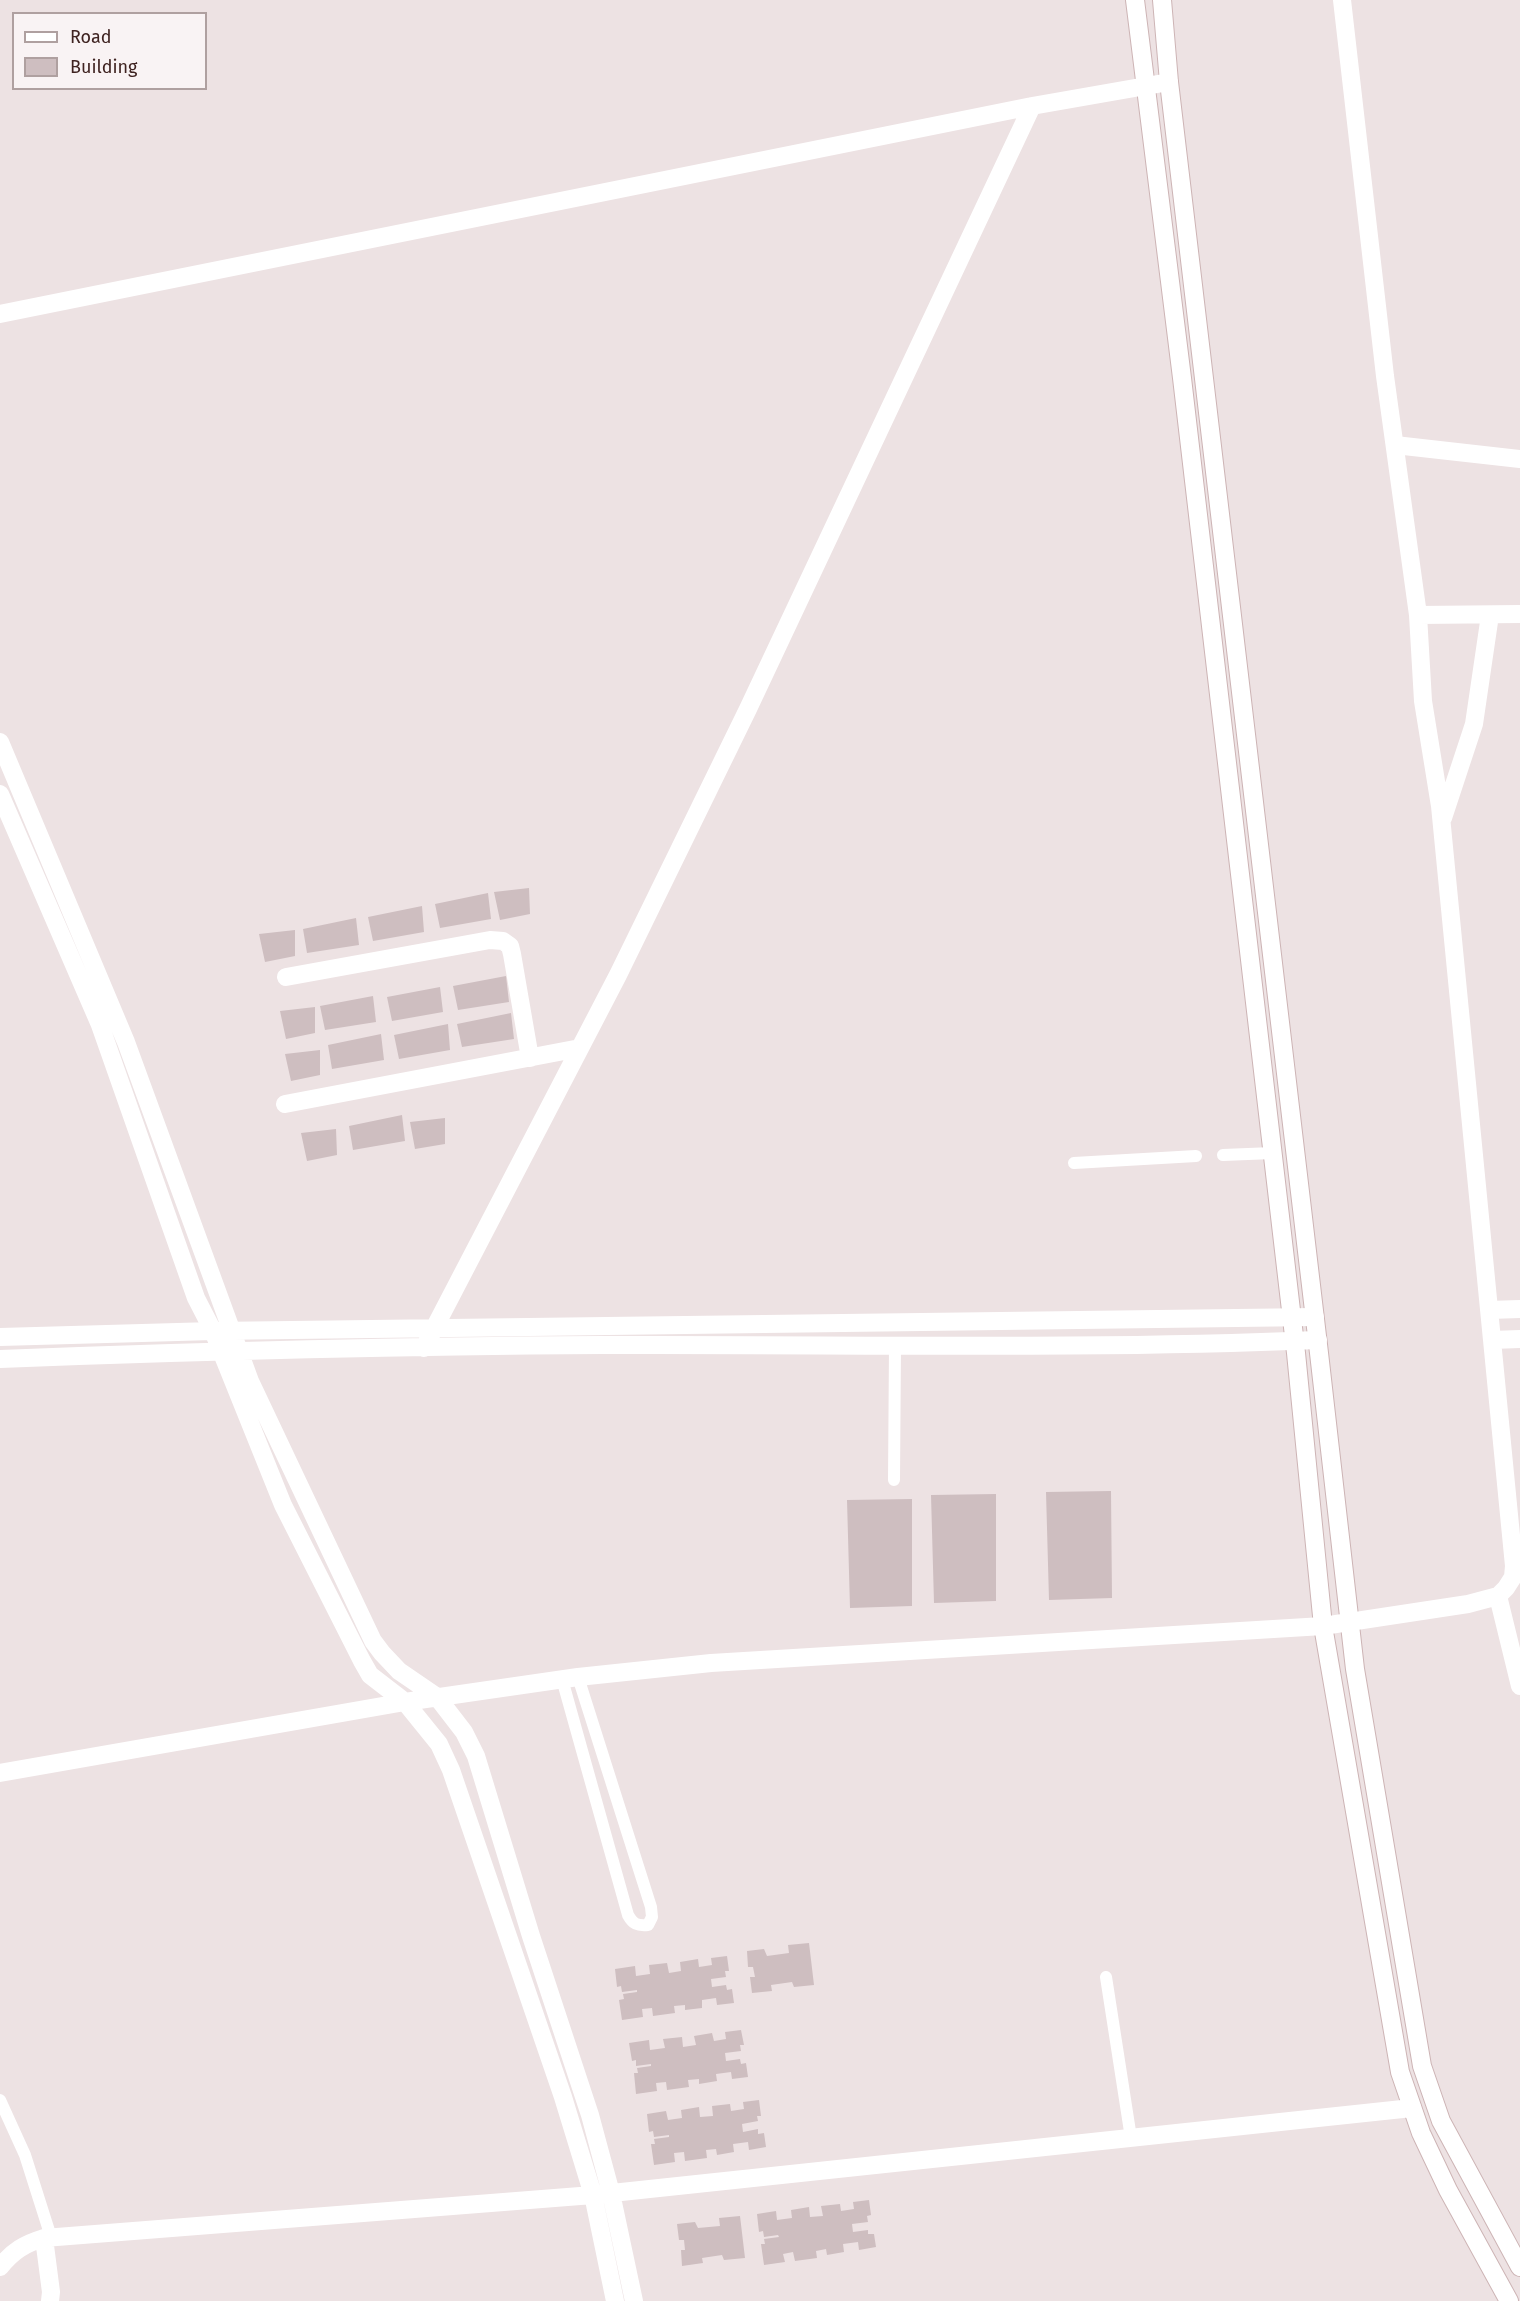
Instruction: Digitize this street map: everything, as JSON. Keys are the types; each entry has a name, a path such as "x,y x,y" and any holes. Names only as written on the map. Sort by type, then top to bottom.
{"street":[{"path":"1135,0 1295,1341 1323,1626 1400,2072 1421,2133 1448,2190 1509,2301"},
{"path":"1162,0 1169,82 1355,1669 1422,2066 1441,2121 1462,2164 1520,2266"},
{"path":"0,1773 405,1702 570,1678 711,1663 1350,1623 1468,1604 1498,1596 1516,1576 1440,807 1423,701 1418,615 1395,445 1342,0"},
{"path":"0,314 1032,106 1169,82"},
{"path":"424,1348 580,1048 742,720 1032,106"},
{"path":"1395,445 1520,459"},
{"path":"1418,615 1520,614"},
{"path":"1440,825 1474,724 1490,615"},
{"path":"0,742 126,1042 232,1331 229,1350 283,1505 370,1675 405,1702 439,1744 451,1770 563,2097 593,2195 615,2301"},
{"path":"0,794 100,1025 196,1298 213,1331 229,1350 374,1641 399,1671 437,1697 464,1732 476,1756 531,1936 590,2115 611,2193 634,2301"},
{"path":"286,977 490,940 503,941 510,946 512,954 530,1058"},
{"path":"285,1104 580,1048"},
{"path":"1488,1310 1520,1309"},
{"path":"0,1337 213,1331 1315,1317"},
{"path":"1492,1340 1520,1339"},
{"path":"0,1359 229,1350 602,1345 895,1346 1318,1340"},
{"path":"1498,1596 1520,1686"},
{"path":"0,2267 9,2255 22,2245 47,2237 593,2195 1412,2108"},
{"path":"47,2237 52,2298"}],"lane":[{"path":"1223,1155 1273,1153"},
{"path":"1074,1163 1196,1156"},
{"path":"894,1480 895,1346"},
{"path":"570,1678 651,1907 652,1917 648,1925 639,1926 632,1922 628,1915 570,1678"},
{"path":"1106,1977 1131,2138"},
{"path":"0,2100 25,2155 47,2237"}],"building":[{"path":"529,888 530,914 500,920 494,892"},
{"path":"488,893 491,919 440,928 435,904"},
{"path":"422,906 424,932 373,941 368,917"},
{"path":"356,918 359,945 307,953 303,929"},
{"path":"295,930 295,956 265,962 259,934"},
{"path":"506,976 509,1002 458,1010 453,986"},
{"path":"440,987 443,1012 392,1021 387,997"},
{"path":"373,996 376,1022 325,1030 320,1006"},
{"path":"315,1007 315,1033 286,1039 280,1011"},
{"path":"511,1013 514,1039 462,1047 457,1024"},
{"path":"448,1024 450,1050 399,1059 394,1035"},
{"path":"381,1034 384,1060 332,1069 328,1045"},
{"path":"320,1050 320,1075 291,1081 285,1054"},
{"path":"402,1115 405,1141 353,1150 349,1126"},
{"path":"445,1118 445,1144 415,1149 410,1122"},
{"path":"336,1129 337,1155 307,1161 301,1133"},
{"path":"1111,1491 1112,1598 1049,1600 1046,1492"},
{"path":"996,1494 996,1601 934,1603 931,1495"},
{"path":"912,1499 912,1606 850,1608 847,1500"},
{"path":"809,1943 814,1985 794,1987 792,1982 771,1985 772,1991 752,1993 750,1977 755,1977 753,1967 748,1967 747,1951 764,1949 767,1956 789,1953 788,1945"},
{"path":"727,1956 729,1971 725,1971 726,1977 711,1979 712,1987 726,1985 727,1990 732,1989 734,2003 717,2005 716,1998 702,2000 702,2008 685,2010 685,2005 674,2006 675,2013 653,2016 652,2008 642,2009 643,2017 622,2020 619,2000 624,1999 623,1994 637,1992 637,1990 622,1992 621,1986 617,1987 615,1969 635,1966 636,1976 650,1974 649,1965 667,1963 669,1973 681,1971 680,1962 698,1959 699,1967 712,1965 711,1958"},
{"path":"741,2030 744,2045 740,2045 741,2051 725,2053 726,2061 740,2059 741,2064 746,2063 748,2077 732,2079 731,2072 716,2074 717,2081 699,2084 699,2079 688,2080 689,2087 667,2090 666,2082 656,2083 657,2091 636,2094 634,2073 638,2073 637,2068 651,2066 651,2064 636,2066 636,2060 632,2061 629,2043 649,2040 650,2050 665,2048 663,2039 682,2037 683,2047 696,2045 694,2036 712,2033 714,2041 726,2039 725,2032"},
{"path":"759,2100 761,2116 757,2116 758,2121 742,2124 743,2132 758,2129 758,2134 764,2133 766,2147 749,2150 748,2142 733,2144 734,2152 717,2155 716,2149 706,2150 707,2158 685,2161 684,2152 674,2153 675,2162 654,2165 651,2144 655,2144 654,2139 669,2137 669,2135 654,2137 653,2131 649,2132 647,2114 666,2111 668,2120 682,2118 681,2110 699,2107 700,2117 713,2116 712,2106 730,2104 731,2111 744,2109 743,2102"},
{"path":"869,2200 871,2215 867,2216 868,2222 852,2224 853,2232 868,2230 868,2234 874,2234 876,2247 859,2250 858,2242 843,2244 844,2252 827,2255 826,2249 816,2251 817,2258 795,2261 793,2252 783,2254 785,2262 764,2265 761,2244 765,2244 764,2239 779,2237 778,2235 764,2237 763,2231 759,2232 757,2214 776,2211 777,2220 792,2218 791,2210 809,2207 810,2217 823,2216 821,2206 840,2204 841,2211 854,2209 853,2202"},
{"path":"740,2216 745,2258 724,2260 722,2255 702,2258 703,2263 682,2266 681,2250 685,2250 684,2240 679,2240 677,2224 695,2222 698,2228 720,2226 719,2218"}]}
